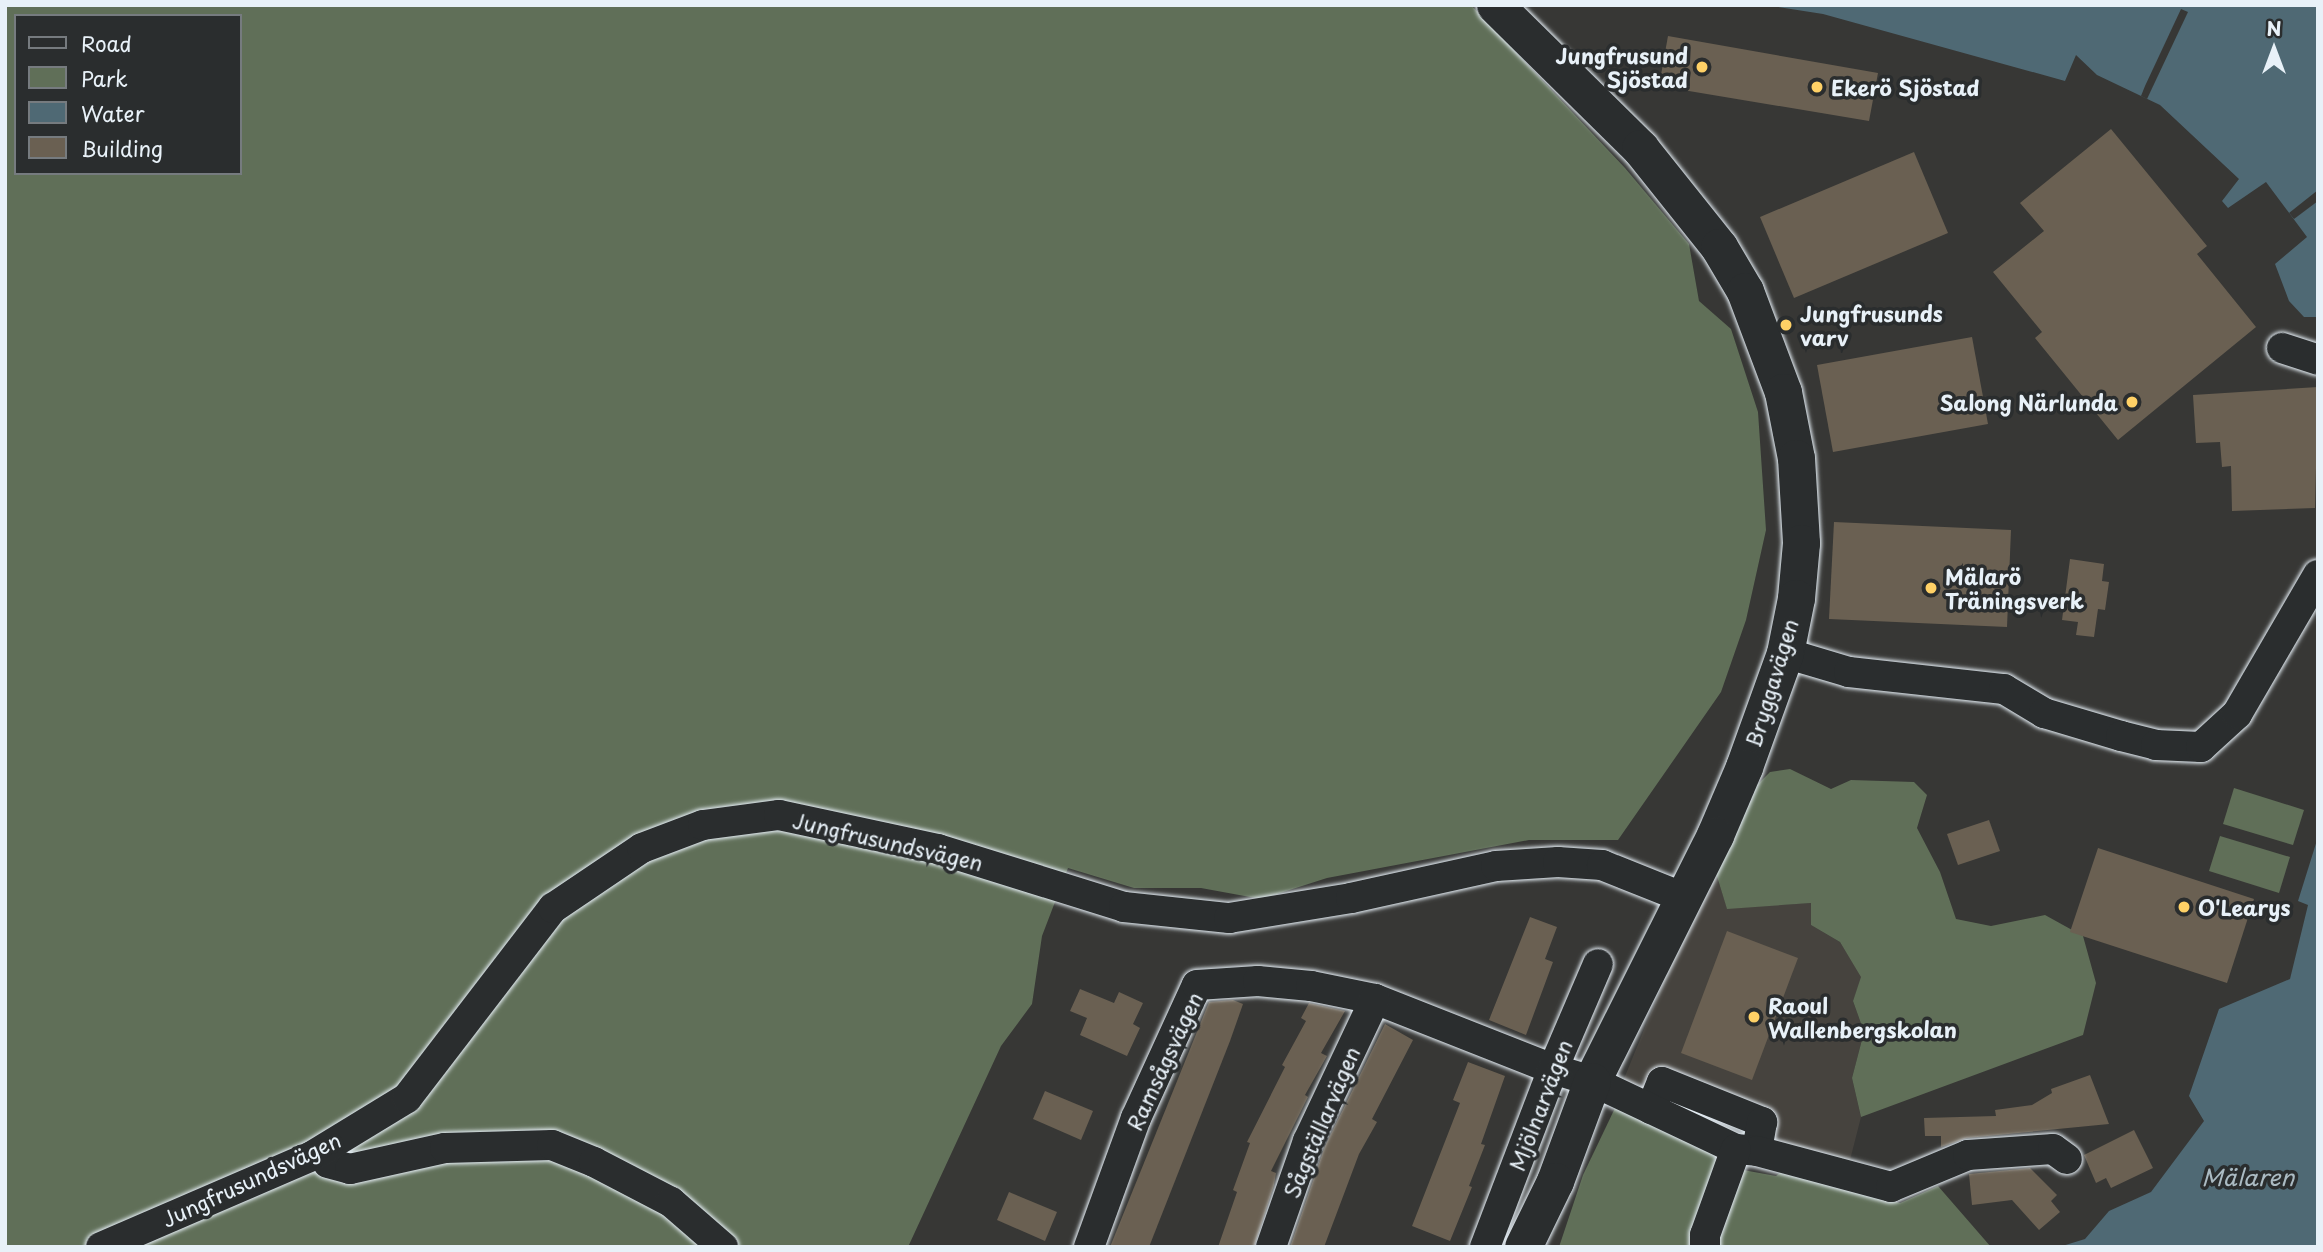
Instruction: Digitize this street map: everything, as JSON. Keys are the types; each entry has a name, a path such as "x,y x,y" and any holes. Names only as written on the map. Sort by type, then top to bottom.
{"main road":[{"name":"Bryggavägen","path":"1495,5 1640,148 1718,247 1745,291 1783,392 1796,458 1801,543 1796,598 1785,653 1744,767 1715,835 1592,1080 1555,1181 1523,1247"}],"street":[{"path":"2282,348 2318,360"},
{"path":"1785,653 1849,673 2004,689 2044,713 2121,736 2156,744 2201,747 2237,714 2318,575"},
{"name":"Jungfrusundsvägen","path":"101,1247 322,1151 407,1098 553,908 642,848 704,825 779,815 938,849 1124,907 1229,918 1351,898 1496,866 1558,862 1602,865 1682,897"},
{"name":"Mjölnarvägen","path":"1485,1247 1553,1069 1598,964"},
{"name":"Ramsågsvägen","path":"1088,1247 1136,1118 1196,985 1285,984 1375,999 1553,1069 1592,1080 1651,1109 1747,1150 1891,1187 1968,1155 2053,1149 2067,1158"},
{"name":"Sågställarvägen","path":"1270,1247 1308,1141 1375,999"},
{"path":"322,1151 328,1163 350,1169 445,1148 552,1145 594,1162 671,1202 723,1247"},
{"path":"1706,1247 1705,1235 1747,1150"}],"shaded area":[{"name":"Raoul Wallenbergskolan","path":"1716,873 1727,908 1811,903 1811,925 1840,942 1862,977 1853,1001 1864,1032 1852,1078 1861,1117 1848,1168 1621,1086 1694,908"}],"green space":[{"path":"5,5 1471,5 1625,168 1689,244 1699,301 1731,329 1758,412 1766,530 1746,620 1721,692 1618,840 1529,840 1327,878 1261,899 1201,888 1134,888 1068,868 1042,936 1032,1004 1001,1046 908,1247 5,1247"},
{"path":"1790,769 1831,789 1851,780 1914,782 1927,795 1917,828 1940,872 1956,919 1991,926 2045,915 2083,936 2096,983 2083,1035 1861,1117 1852,1078 1864,1032 1853,1001 1861,977 1840,942 1811,925 1811,903 1727,909 1716,873 1757,785 1770,772"},
{"path":"2234,788 2304,810 2293,845 2223,824"},
{"path":"2220,836 2290,857 2279,893 2209,871"},
{"path":"1616,1106 1724,1153 1697,1247 1559,1247 1583,1175"},
{"path":"1743,1170 1776,1176 1783,1170 1900,1203 1938,1186 1991,1247 1717,1247"}],"water":[{"path":"1765,5 2318,5 2318,317 2304,317 2289,301 2275,264 2307,237 2266,182 2228,208 2222,201 2239,179 2160,105 2097,75 2076,55 2065,81 1823,14"},
{"name":"Mälaren","path":"2318,837 2318,1247 2059,1247 2085,1239 2109,1211 2151,1192 2204,1121 2189,1096 2219,1009 2290,979 2308,905 2298,901"}],"pier":[{"path":"2181,9 2188,12 2147,99 2141,96"},
{"path":"2318,190 2318,201 2294,219 2289,213"}],"building":[{"path":"1668,36 1878,73 1869,121 1659,86"},
{"path":"2111,129 2207,246 2197,254 2256,327 2118,440 2035,338 2042,332 1993,272 2044,231 2020,203"},
{"path":"1914,152 1948,233 1794,298 1760,217"},
{"path":"1972,337 1988,424 1833,452 1817,365"},
{"path":"2318,387 2315,508 2232,511 2231,466 2222,467 2220,442 2196,443 2193,395"},
{"path":"1834,522 2011,530 2007,627 1829,619"},
{"path":"2070,559 2104,564 2102,581 2109,582 2105,610 2098,609 2094,637 2076,635 2078,622 2062,620"},
{"path":"1989,820 2000,851 1958,865 1947,834"},
{"path":"2098,848 2254,899 2227,983 2070,932"},
{"path":"1530,917 1557,927 1545,959 1553,962 1526,1035 1489,1020"},
{"path":"1727,931 1798,958 1752,1080 1681,1053"},
{"path":"1080,989 1114,1003 1119,992 1143,1003 1133,1024 1140,1028 1127,1056 1080,1035 1087,1018 1070,1011"},
{"path":"1233,1000 1243,1004 1149,1247 1110,1247 1209,1002"},
{"path":"1309,1003 1345,1011 1321,1053 1327,1056 1305,1095 1308,1097 1271,1171 1276,1173 1274,1185 1254,1247 1218,1247 1237,1192 1233,1190 1250,1143 1247,1142 1285,1067 1282,1065 1306,1021 1301,1018"},
{"path":"1385,1024 1413,1040 1372,1119 1377,1122 1359,1154 1324,1247 1290,1247 1325,1146"},
{"path":"1468,1062 1505,1076 1481,1144 1485,1145 1469,1186 1472,1187 1450,1241 1412,1226 1460,1103 1453,1100"},
{"path":"2090,1075 2109,1124 1967,1138 1941,1147 1941,1136 1925,1136 1924,1118 1996,1116 1995,1110 2032,1105 2052,1093 2051,1089"},
{"path":"1045,1091 1093,1111 1081,1140 1033,1119"},
{"path":"2134,1130 2153,1168 2111,1188 2106,1178 2096,1183 2084,1155"},
{"path":"2030,1168 2057,1195 2051,1201 2060,1212 2039,1230 2012,1200 1972,1205 1969,1174"},
{"path":"1009,1192 1057,1212 1045,1241 997,1220"}],"place":[{"name":"Jungfrusund Sjöstad","path":"1702,67"},
{"name":"Ekerö Sjöstad","path":"1817,87"},
{"name":"Jungfrusunds varv","path":"1786,325"},
{"name":"Salong Närlunda","path":"2132,402"},
{"name":"Mälarö Träningsverk","path":"1931,588"},
{"name":"O'Learys","path":"2184,907"},
{"name":"Raoul Wallenbergskolan","path":"1754,1017"}]}
